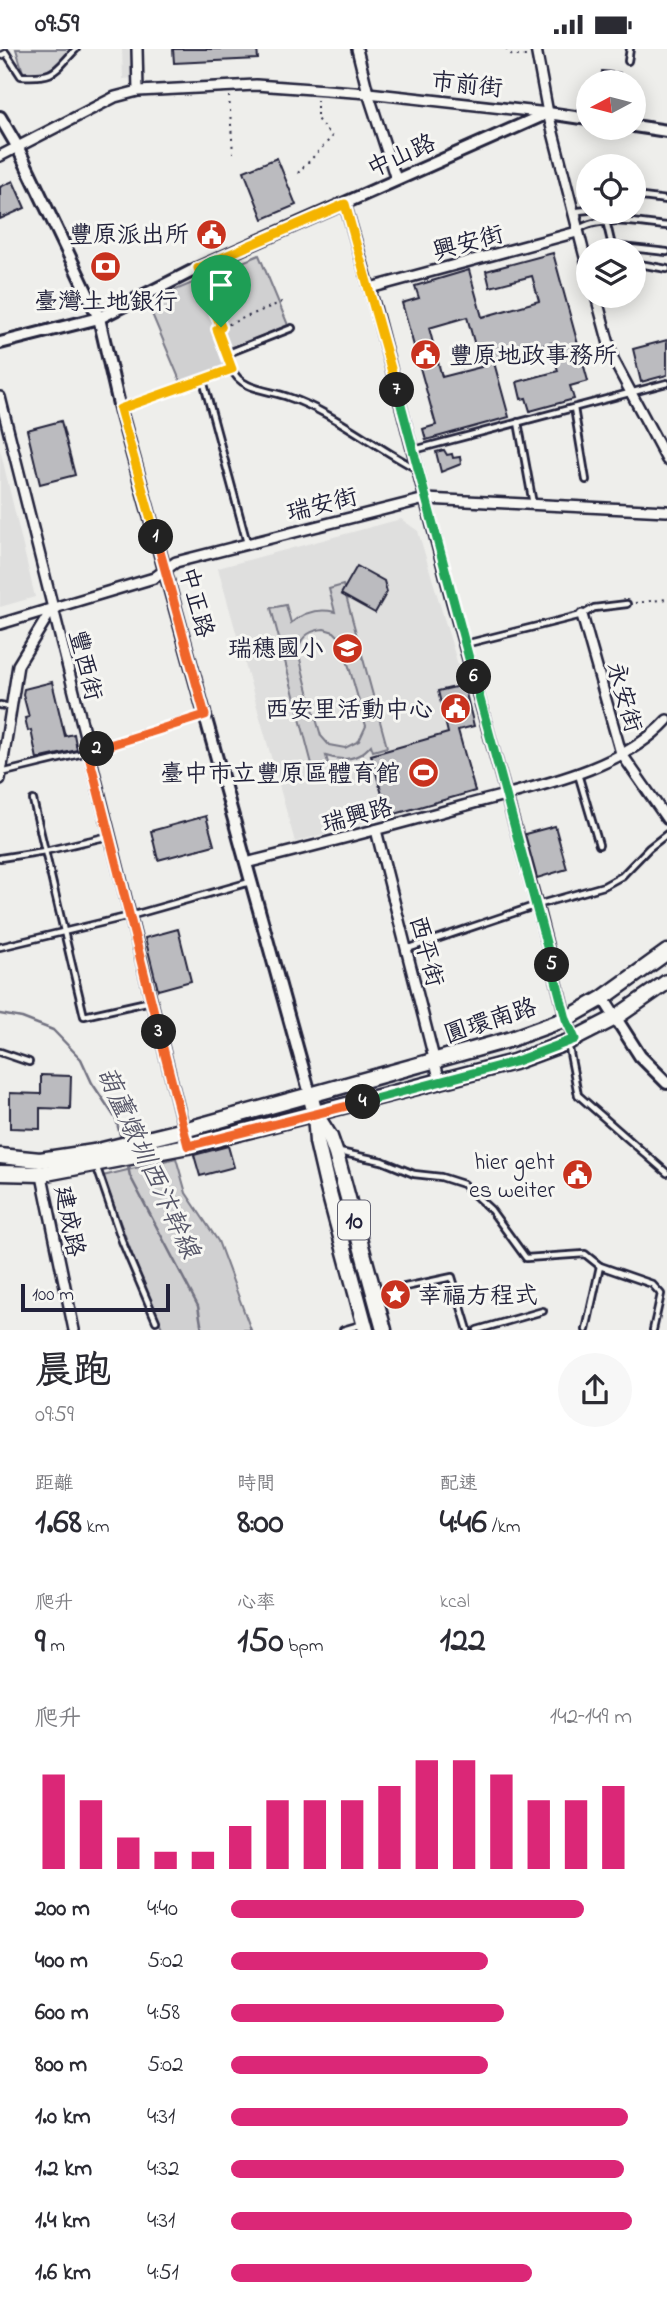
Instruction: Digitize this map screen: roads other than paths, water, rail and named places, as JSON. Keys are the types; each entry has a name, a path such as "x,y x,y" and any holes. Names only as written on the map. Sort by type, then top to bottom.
{"main road":[{"name":"圓環南路","path":"41,1167 508,1040 566,1019 603,998 667,952"},
{"name":"圓環南路","path":"41,1167 95,1163 188,1146 514,1062 571,1040 615,1018 667,982"},
{"name":"中正路","path":"310,1094 327,1185 365,1327"},
{"name":"中正路","path":"315,1114 330,1137 335,1151 384,1330"},
{"path":"0,1156 41,1167"},
{"path":"0,1173 41,1167"}],"street":[{"path":"137,49 138,91"},
{"path":"357,49 368,93 396,179"},
{"path":"537,52 548,113 579,238"},
{"name":"市前街","path":"0,156 115,97 138,91 256,85 368,93 548,113"},
{"path":"548,113 576,117"},
{"name":"中山路","path":"0,343 99,319 198,268 548,113"},
{"name":"中正路","path":"0,117 17,146 99,319 120,409 310,1094"},
{"path":"646,127 667,131"},
{"path":"345,204 537,905 571,1040"},
{"name":"興安街","path":"370,288 577,232"},
{"path":"599,308 613,359 667,460"},
{"name":"豐西街","path":"0,397 188,1146"},
{"name":"瑞安街","path":"0,624 154,578 176,562 425,499 667,512"},
{"path":"0,779 18,665 52,609"},
{"name":"永安街","path":"582,615 621,753 667,819"},
{"name":"瑞興路","path":"246,863 578,774 654,734 667,720"},
{"name":"西平街","path":"376,830 440,1081"},
{"path":"603,998 640,1056 667,1083"},
{"name":"建成路","path":"41,1167 74,1330"}],"lane":[{"path":"0,56 5,51 21,76 37,77 57,71 76,49"},
{"path":"628,61 629,49"},
{"path":"646,197 667,199"},
{"path":"577,224 577,232"},
{"path":"577,232 583,226 592,224"},
{"path":"607,224 612,246 667,252"},
{"path":"643,224 667,226"},
{"path":"646,265 667,269"},
{"path":"292,328 226,354 235,378 248,385 290,397 322,412 417,470"},
{"path":"120,409 232,369"},
{"path":"203,380 247,543"},
{"path":"413,451 667,383"},
{"path":"574,408 586,479"},
{"path":"519,422 533,505"},
{"path":"464,644 582,615 594,608 627,604"},
{"path":"0,705 11,707"},
{"path":"0,773 88,752 205,715"},
{"path":"578,774 599,845"},
{"path":"33,800 84,1016 151,1001"},
{"path":"407,949 610,883 622,876 667,834"},
{"path":"0,858 110,836"},
{"path":"0,947 130,916 251,881"},
{"path":"571,1040 578,1095 667,1173"},
{"path":"0,1052 29,1062"},
{"path":"335,1151 382,1161 414,1174 441,1177 463,1184 491,1210 526,1258 585,1254 600,1266 652,1284 661,1294 653,1330"},
{"path":"95,1163 122,1241 156,1321"},
{"path":"586,1330 600,1266"},
{"path":"374,1294 452,1277 468,1330"},
{"path":"477,1330 543,1311"},
{"path":"343,1330 365,1327"}],"waterway":[{"name":"葫蘆燉圳西汴幹線","path":"0,1014 22,1018 53,1030 81,1059 92,1083 116,1119 121,1139"},
{"name":"葫蘆燉圳西汴幹線","path":"127,1162 130,1176 198,1306 202,1330"}],"place":[{"name":"豐原派出所","path":"212,234"},
{"name":"臺灣土地銀行","path":"106,267"},
{"name":"豐原地政事務所","path":"426,355"},
{"name":"瑞穗國小","path":"347,648"},
{"name":"西安里活動中心","path":"456,709"},
{"name":"臺中市立豐原區體育館","path":"423,773"},
{"name":"hier geht es weiter","path":"578,1175"},
{"name":"幸福方程式","path":"395,1295"}]}
